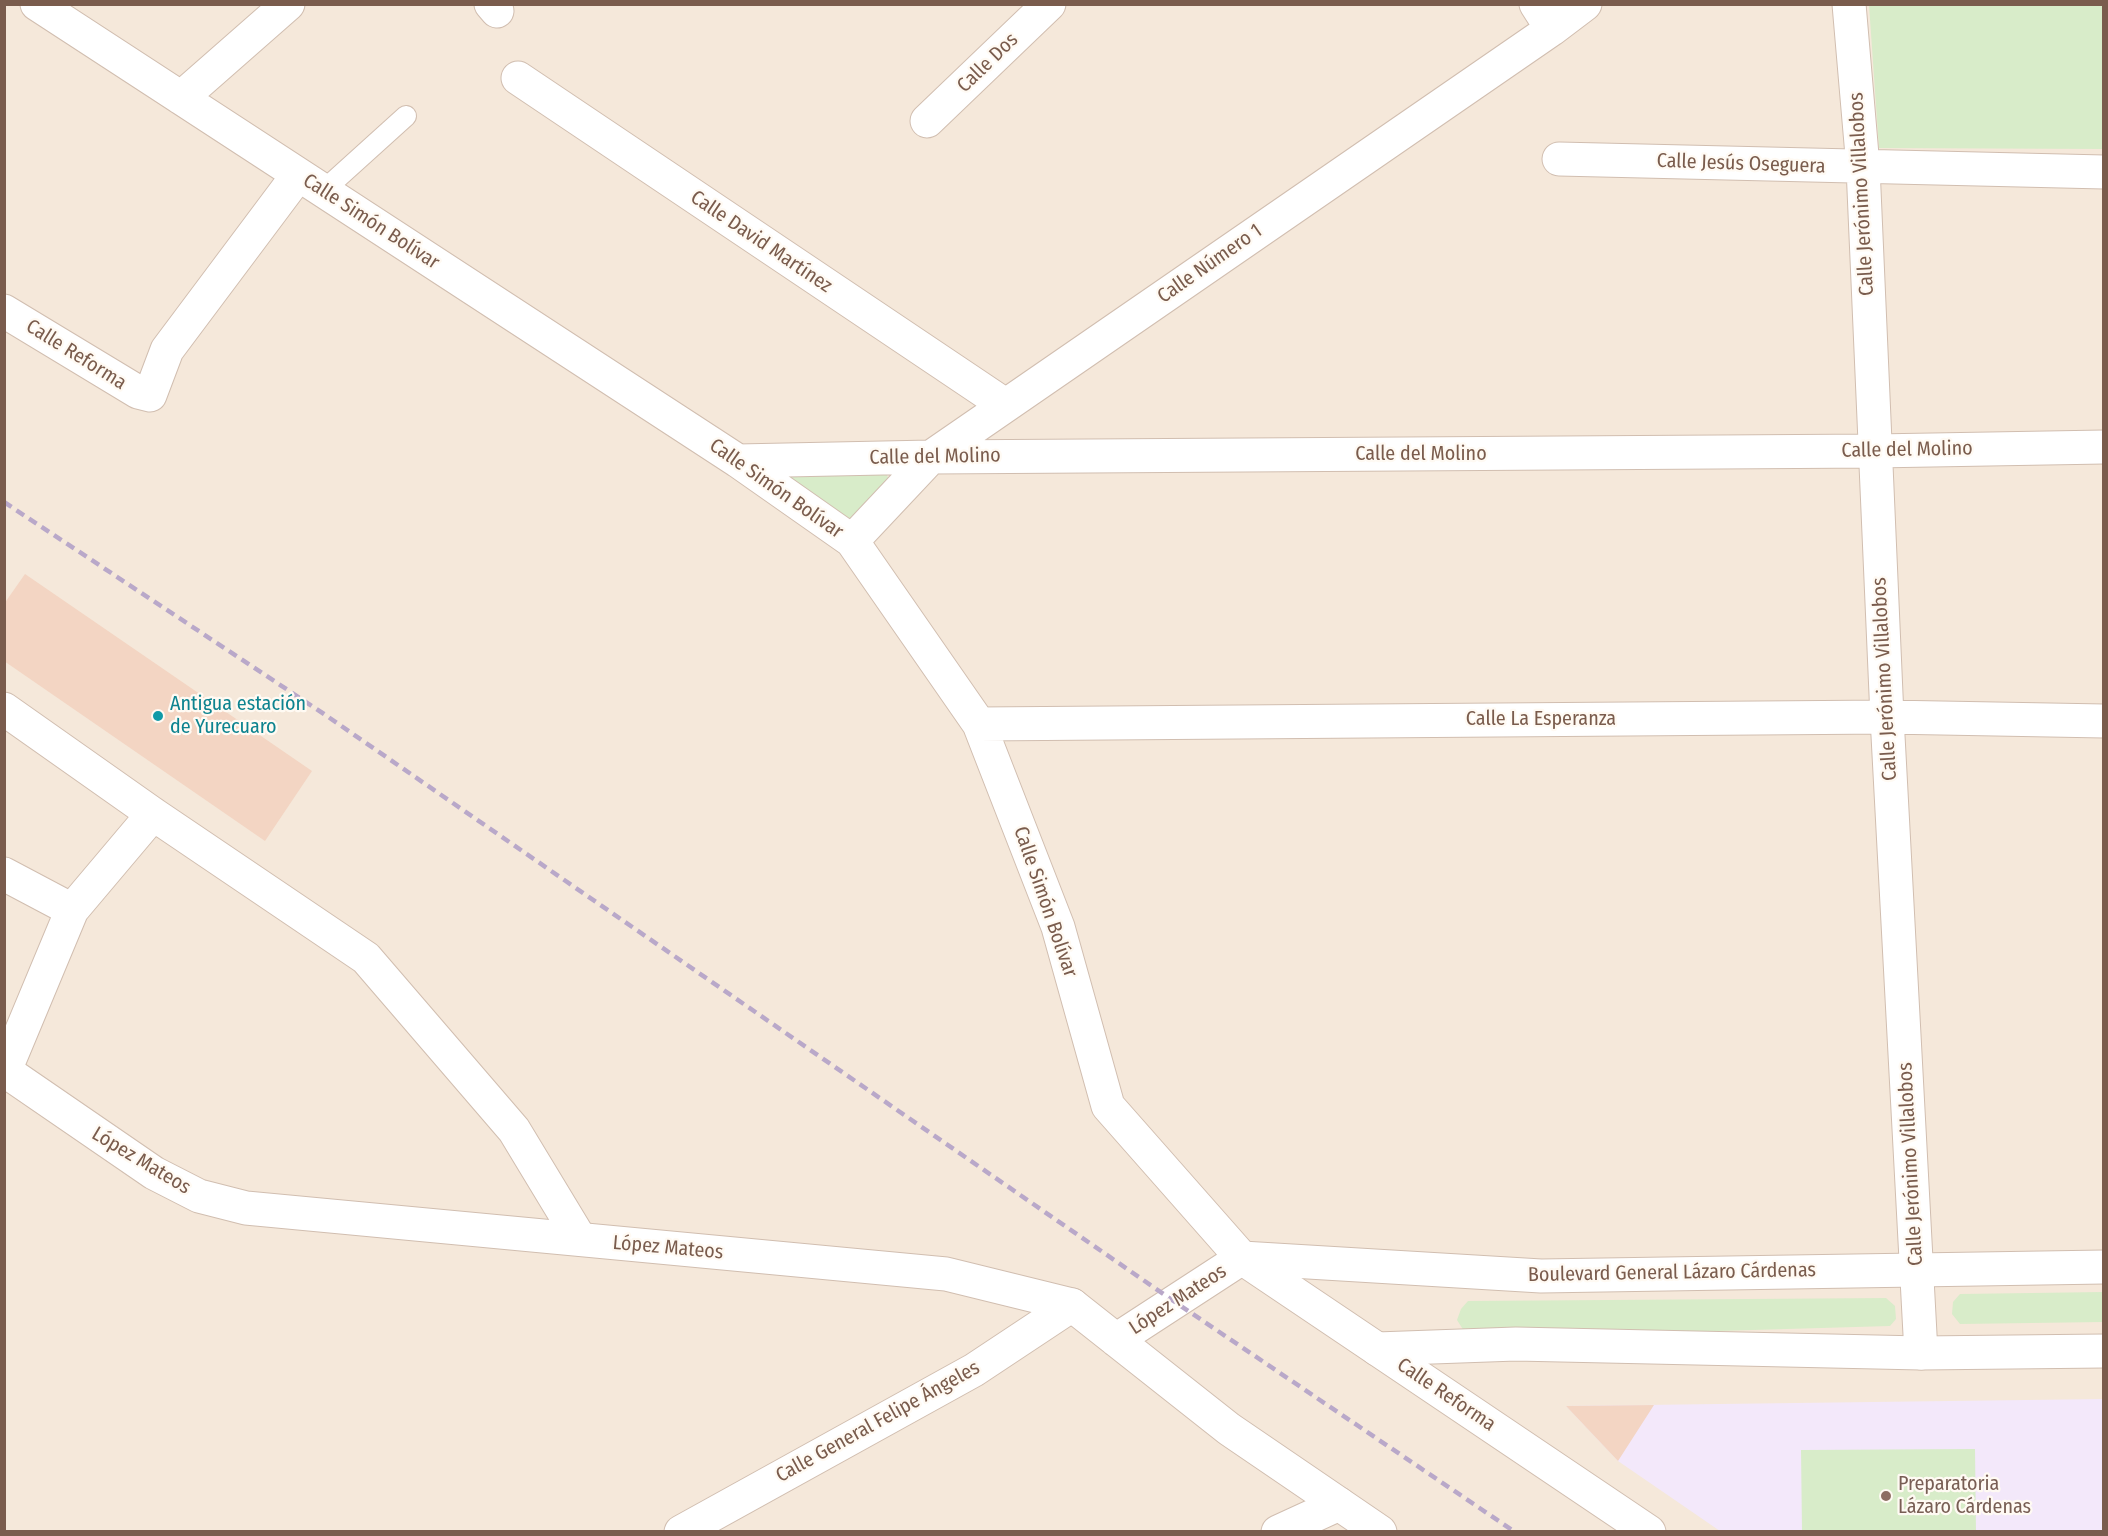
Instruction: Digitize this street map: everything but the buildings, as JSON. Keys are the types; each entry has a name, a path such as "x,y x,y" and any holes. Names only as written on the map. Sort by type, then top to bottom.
{"street":[{"name":"Calle Simón Bolívar","path":"37,4 738,461 852,541 979,724 1058,927 1108,1106 1242,1258"},
{"path":"181,98 288,4"},
{"name":"Calle Dos","path":"927,120 1048,4"},
{"name":"Calle Número 1","path":"852,541 931,457 1544,17 1584,4"},
{"name":"Calle Jerónimo Villalobos","path":"1849,4 1863,167 1887,717 1922,1353"},
{"name":"Calle David Martínez","path":"518,78 1005,405"},
{"name":"Calle Jesús Oseguera","path":"1559,159 2103,172"},
{"name":"Calle Reforma","path":"4,310 138,392 150,395 167,350 310,183"},
{"name":"Calle del Molino","path":"738,461 931,457 1875,451 2103,447"},
{"path":"4,709 153,814 366,958 514,1130 580,1239"},
{"name":"Calle La Esperanza","path":"979,724 1887,717 2103,721"},
{"path":"5,1071 72,910 153,814"},
{"path":"4,874 72,910"},
{"name":"López Mateos","path":"5,1071 154,1173 199,1196 246,1208 946,1274 1072,1305 1116,1340 1242,1258"},
{"name":"Calle Reforma","path":"1242,1258 1649,1532"},
{"name":"Boulevard General Lázaro Cárdenas","path":"1242,1258 1541,1276 2103,1267"},
{"name":"Calle General Felipe Ángeles","path":"681,1532 974,1370 1072,1305"},
{"path":"1116,1340 1229,1429 1380,1532"},
{"path":"1377,1349 1516,1344 1922,1353 2103,1351"},
{"path":"1278,1532 1339,1504"}],"lane":[{"path":"310,183 406,116"}],"shaded area":[{"path":"5,5 2103,5 2103,1531 5,1531"},
{"name":"Preparatoria Lázaro Cárdenas","path":"2103,1399 2103,1531 1720,1531 1618,1461 1566,1406"}],"green space":[{"path":"1869,5 2103,5 2103,149 1879,148"},
{"path":"785,472 886,473 889,480 850,520 783,482"},
{"path":"2103,1292 2103,1322 1960,1324 1952,1314 1953,1302 1960,1294"},
{"path":"1886,1298 1895,1306 1896,1319 1890,1326 1477,1338 1464,1331 1457,1320 1461,1309 1468,1301"},
{"path":"1975,1449 1976,1531 1802,1531 1801,1450"}],"railway":[{"path":"4,502 324,714 1175,1302 1515,1532"}],"place":[{"name":"Antigua estación de Yurecuaro","path":"158,716"},
{"name":"Preparatoria Lázaro Cárdenas","path":"1886,1496"}]}
